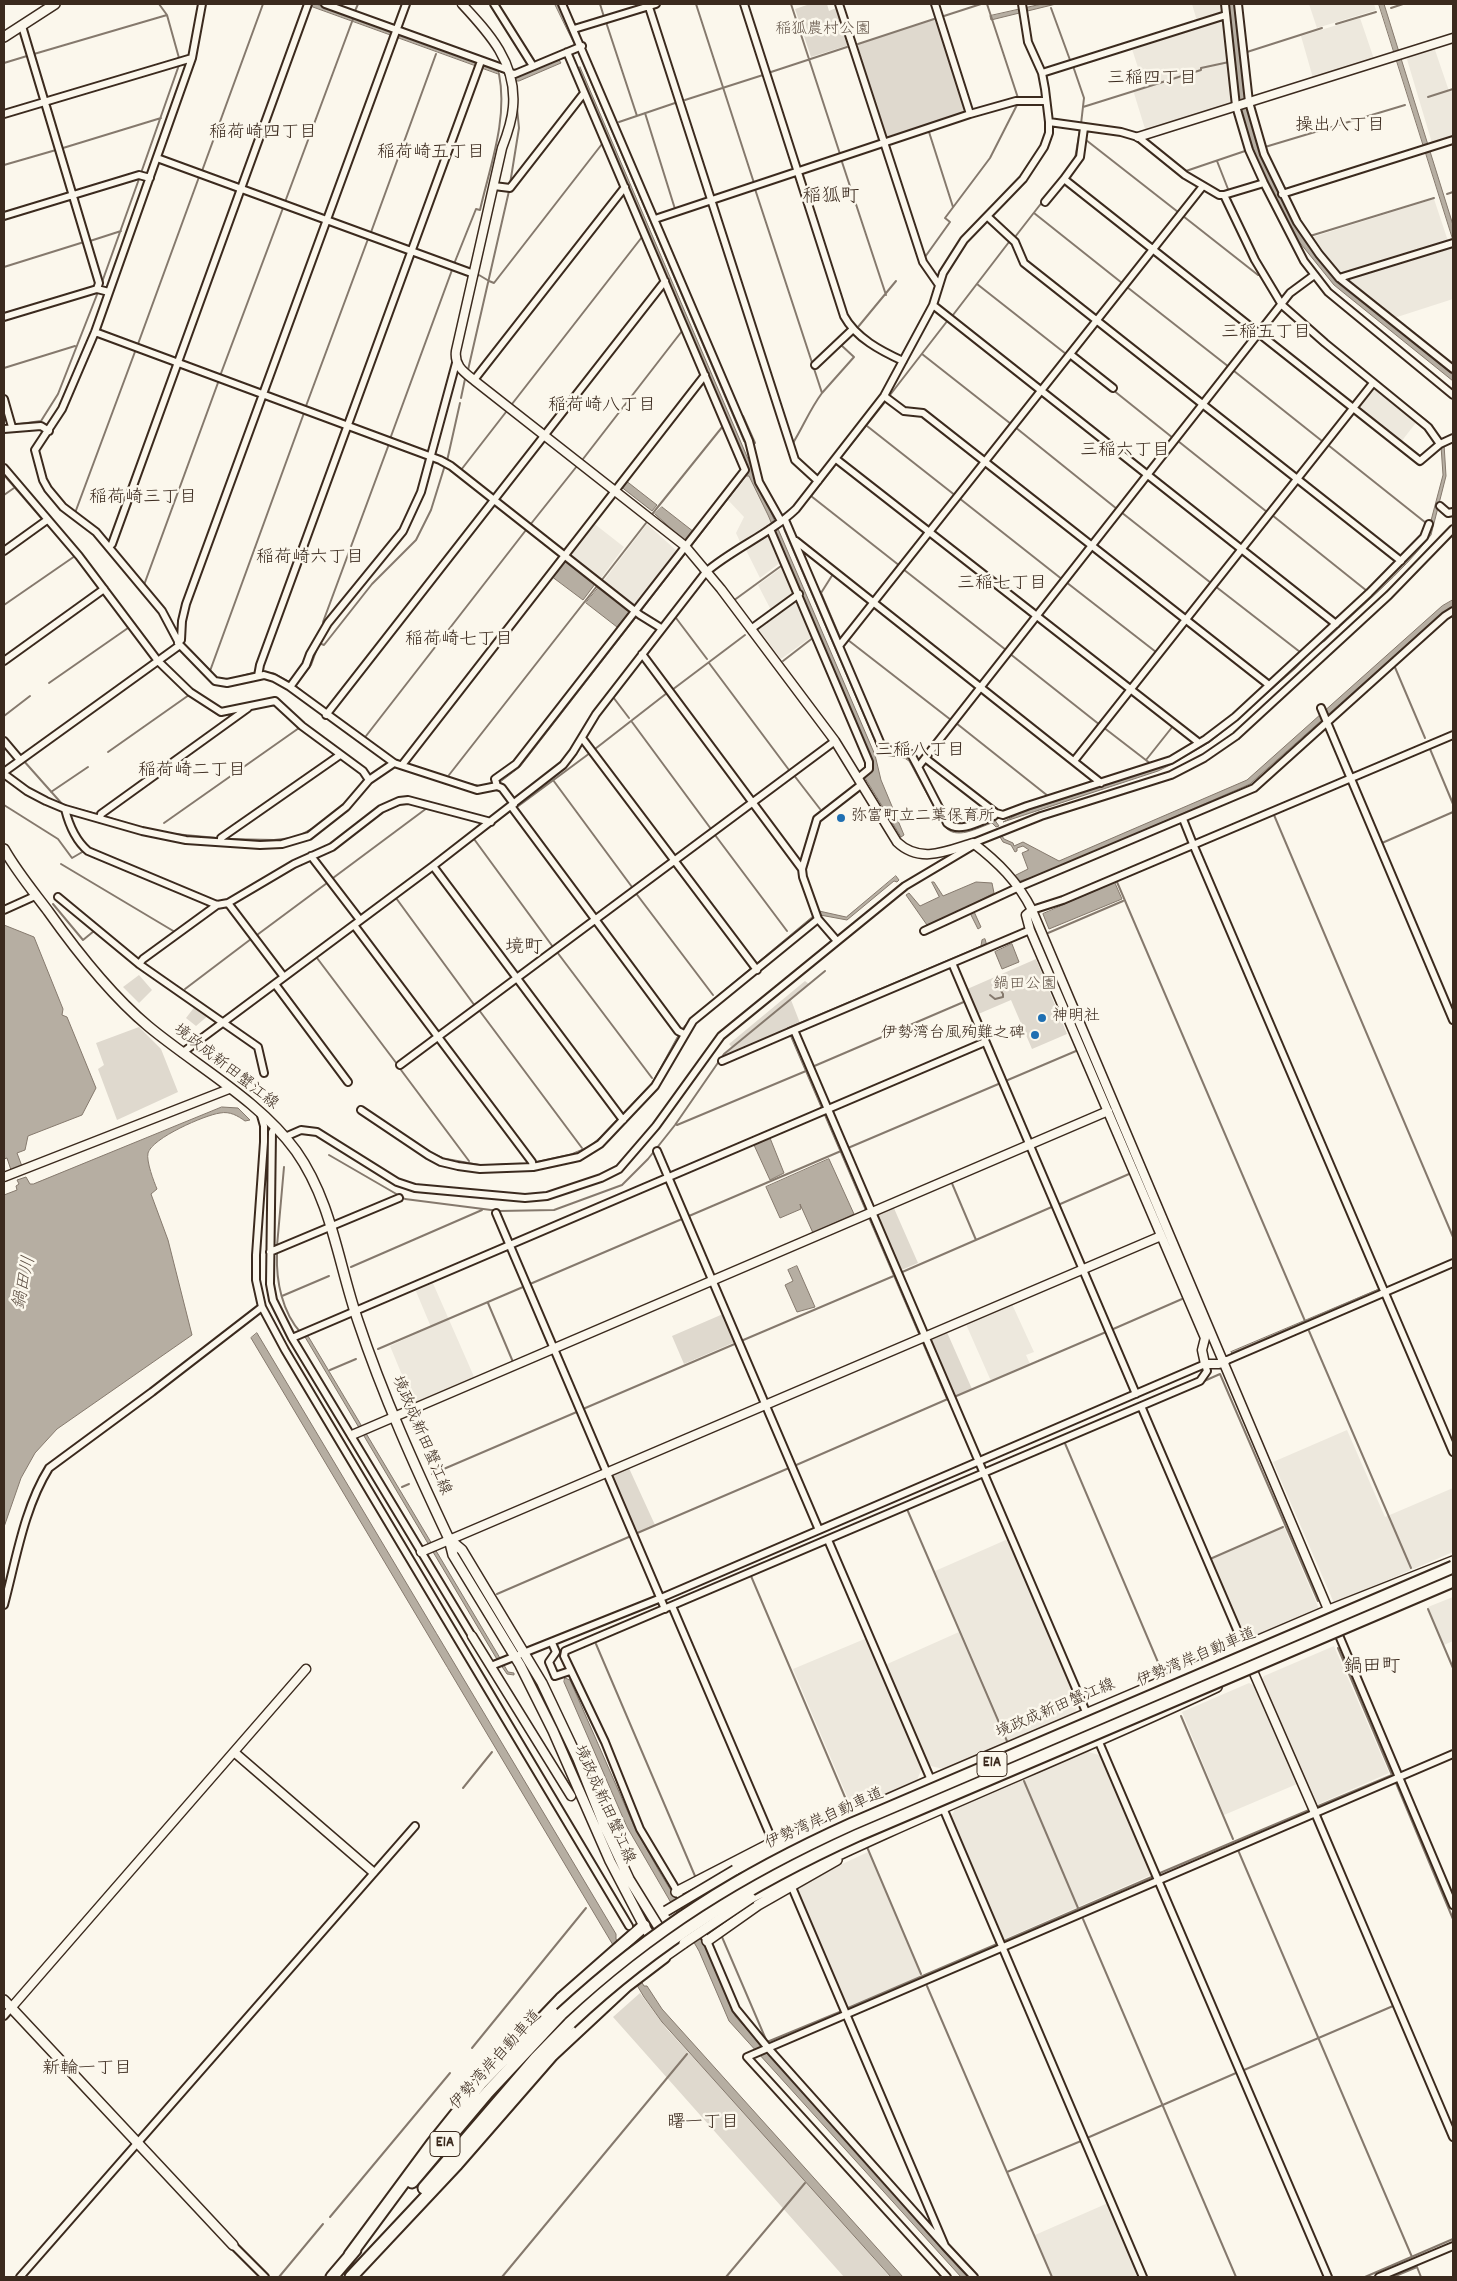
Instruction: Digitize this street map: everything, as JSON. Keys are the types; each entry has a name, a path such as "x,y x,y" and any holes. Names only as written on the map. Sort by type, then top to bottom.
{"highway":[{"name":"伊勢湾岸自動車道","path":"332,2277 488,2092 561,2014 631,1954 695,1907 773,1861 813,1842 1453,1567"},
{"name":"伊勢湾岸自動車道","path":"349,2277 517,2079 570,2023 630,1969 702,1917 778,1873 850,1838 1453,1583"},
{"path":"350,2255 432,2144 480,2084 561,1999 648,1923"},
{"path":"349,2277 457,2164 552,2055 606,2004 647,1969 668,1954"}],"main road":[{"path":"4,37 55,4"},
{"name":"境政成新田蟹江線","path":"4,849 35,896 93,969 145,1024 259,1112 285,1137 296,1151 318,1188 332,1226 354,1311 393,1416 449,1539 453,1555 553,1731 610,1861 668,1954"},
{"name":"境政成新田蟹江線","path":"449,1539 462,1550 525,1653 557,1711 604,1825 648,1923"},
{"name":"境政成新田蟹江線","path":"648,1923 705,1886 735,1870 849,1816 1328,1610 1453,1561"},
{"path":"668,1954 752,1898 860,1844 1099,1742 1253,1670 1453,1583"},
{"path":"676,1892 773,1842 849,1816"},
{"path":"707,1941 758,1905 826,1867 860,1844"},
{"path":"4,2000 233,2245"}],"street":[{"path":"202,4 192,58 95,332 65,402 35,450 44,480 63,506 96,532 162,611 180,642 218,683 227,683 259,674 292,685 327,714 394,763"},
{"path":"325,4 396,30 479,65 515,74 579,47"},
{"path":"406,4 186,604 180,642 158,661 4,773 27,791 65,809 142,831 177,838 282,844 309,836 346,807 370,780 394,763 403,763 477,790 496,783 516,764 637,613 745,470 567,52"},
{"path":"292,685 306,665 310,654 328,623 403,531 421,492 456,363 456,351 513,108 509,72 490,34 462,4"},
{"path":"494,4 533,66"},
{"path":"562,4 749,441 759,482 796,541 883,749 911,754 947,823 951,826 961,828 994,816 996,813"},
{"path":"574,29 656,4"},
{"path":"744,4 844,316 852,329 884,352 903,361"},
{"path":"839,4 924,262 939,285"},
{"path":"935,4 970,114"},
{"path":"1226,4 1238,106 1249,150 1298,250 1313,276 1335,298 1453,395"},
{"path":"1238,4 1249,102 1264,154 1282,194 1306,238 1339,278 1453,369"},
{"path":"109,547 112,544 242,190 308,5"},
{"path":"648,5 795,460 818,481"},
{"path":"182,1053 433,866 563,766 596,714 706,572 782,521 796,509 884,396 933,305 944,273 964,240 1023,179 1044,147 1049,133 1049,122 1042,73 1028,42 1022,8"},
{"path":"1042,73 1226,15"},
{"path":"22,26 99,283 97,289"},
{"path":"1138,137 1453,38"},
{"path":"4,114 192,58"},
{"path":"259,674 479,65"},
{"path":"494,186 510,188 584,93"},
{"path":"655,219 970,114 1016,101 1046,101"},
{"path":"1049,122 1122,132 1138,137 1175,167 1203,186 1224,195 1264,183"},
{"path":"1045,202 1080,157 1084,128"},
{"path":"1282,194 1453,140"},
{"path":"157,158 474,274"},
{"path":"4,216 139,175 150,178"},
{"path":"1064,179 1420,461 1440,444 1453,438"},
{"path":"839,646 1203,186"},
{"path":"474,380 625,187"},
{"path":"1224,195 1255,260 1282,305 1428,427 1440,444"},
{"path":"988,217 1015,242 1024,263 1401,561"},
{"path":"1339,278 1453,245"},
{"path":"918,767 1290,294 1313,276"},
{"path":"327,714 664,281"},
{"path":"4,316 97,289 109,292"},
{"path":"933,305 1336,624"},
{"path":"815,365 852,329"},
{"path":"95,332 432,457 451,466 637,613 662,628"},
{"path":"1070,354 1113,388"},
{"path":"456,363 474,380 687,548 751,629 835,742 897,842 904,849 920,855 931,855 974,844 1041,816 1171,775 1222,746 1236,736 1389,595 1453,529"},
{"path":"403,763 705,375"},
{"path":"1074,760 1373,382"},
{"path":"884,396 904,411 923,413 1269,685"},
{"path":"4,399 12,428"},
{"path":"4,428 41,426 48,430"},
{"path":"836,459 1198,742"},
{"path":"4,468 79,556 158,661 190,692 221,712 276,701 302,726 363,771 370,780"},
{"path":"1440,506 1448,513 1453,512"},
{"path":"4,551 47,520"},
{"path":"925,758 996,813 1003,816 1027,806 1171,760 1198,742 1206,739 1235,717 1401,561 1424,538 1429,524"},
{"path":"772,528 869,762 869,769 860,781 816,819 802,869 817,916 837,941"},
{"path":"796,541 1101,782"},
{"path":"4,661 104,589"},
{"path":"751,629 799,594"},
{"path":"924,931 971,910 1018,885 1183,819 1254,788 1445,616 1453,611"},
{"path":"642,654 802,869"},
{"path":"100,819 101,814 248,710 248,707"},
{"path":"1320,708 1453,1020"},
{"path":"974,2277 768,2048 736,2009 707,1941 640,1829 605,1742 570,1671 564,1656 565,1651 1200,1381 1207,1371 1202,1350 1205,1338 1030,930 1026,915 1032,910 1063,900 1453,735"},
{"path":"582,738 755,968"},
{"path":"4,741 20,760"},
{"path":"400,1065 673,860 835,742"},
{"path":"221,842 221,838 340,754"},
{"path":"496,783 502,788 595,919 682,1033"},
{"path":"139,964 143,959 217,905 228,903 294,864 332,847 380,809 399,801 408,800 491,822"},
{"path":"65,809 72,831 81,845 88,851 217,905"},
{"path":"1183,819 1453,1452"},
{"path":"974,844 1010,874 1032,910 1453,1905"},
{"path":"285,1137 301,1130 317,1132 398,1182 415,1188 525,1198 547,1196 572,1189 619,1168 656,1126 721,1036 905,886 974,844"},
{"path":"311,856 360,920"},
{"path":"433,866 622,1118"},
{"path":"4,910 35,896"},
{"path":"58,897 139,964 258,1047 264,1073"},
{"path":"228,903 284,977"},
{"path":"361,1110 441,1162 480,1169 533,1165 579,1157 600,1144 622,1118 655,1086 682,1033 693,1021 817,916"},
{"path":"354,925 533,1165"},
{"path":"722,1060 1030,930"},
{"path":"952,963 1136,1394"},
{"path":"275,984 348,1082"},
{"path":"791,1031 825,1110 845,1149 869,1212 898,1274 922,1337 985,1472 1328,2277"},
{"path":"292,1338 985,1042"},
{"path":"6,1176 229,1088"},
{"path":"354,1434 1108,1111"},
{"path":"259,1112 264,1126 264,1134 256,1280 262,1307 284,1350 629,1926"},
{"path":"275,1127 272,1132 270,1252 270,1284 273,1300 292,1338 354,1434 421,1552 472,1636 494,1665 571,1796"},
{"path":"657,1150 819,1530"},
{"path":"270,1252 399,1198"},
{"path":"496,1212 661,1598 669,1607 773,1842"},
{"path":"421,1552 1082,1268 1161,1236"},
{"path":"494,1665 661,1598 1205,1364 1219,1364 1453,1263"},
{"path":"4,1605 25,1526 41,1481 49,1468 262,1307"},
{"path":"1141,1406 1244,1646"},
{"path":"828,1540 931,1780"},
{"path":"552,1643 556,1652 549,1662 550,1669 555,1676 570,1671"},
{"path":"4,2016 306,1669"},
{"path":"1253,1670 1453,2137"},
{"path":"234,1752 373,1872"},
{"path":"947,2277 747,2057 1453,1754"},
{"path":"942,1808 1143,2277"},
{"path":"20,2277 415,1826"},
{"path":"791,1885 945,2246"},
{"path":"233,2245 265,2277"},
{"path":"1379,2277 1453,2246"}],"shaded area":[{"path":"1192,4 1223,4 1224,13 1197,21"},
{"path":"1309,4 1374,4 1376,10 1317,28"},
{"path":"1360,18 1374,59 1313,78 1301,36"},
{"path":"1222,19 1225,20 1232,103 1146,132 1133,90 1144,86 1131,46"},
{"path":"1434,47 1449,91 1453,90 1453,136 1432,143 1406,56"},
{"path":"1434,199 1448,241 1343,274 1336,269 1313,237"},
{"path":"1451,247 1453,254 1453,299 1394,318 1346,279"},
{"path":"1373,385 1418,420 1401,442 1357,408"},
{"path":"746,476 750,476 772,524 741,544 736,533 744,517 728,500"},
{"path":"592,522 624,547 599,581 567,556"},
{"path":"647,524 678,552 634,608 602,583"},
{"path":"769,533 781,562 760,578 745,548"},
{"path":"784,566 797,594 772,612 758,585"},
{"path":"798,598 814,635 781,659 758,629"},
{"path":"432,1281 475,1379 414,1404 390,1346 431,1327 415,1289"},
{"path":"1011,1302 1034,1352 1026,1355 1030,1364 991,1381 965,1322"},
{"path":"1347,1430 1385,1517 1453,1488 1453,1552 1334,1603 1273,1462"},
{"path":"1284,1527 1319,1609 1245,1641 1210,1560"},
{"path":"1008,1539 1079,1701 1075,1713 1009,1742 935,1571"},
{"path":"1453,1597 1453,1641 1444,1645 1428,1607"},
{"path":"959,1632 1007,1742 943,1769 927,1765 885,1665"},
{"path":"867,1638 923,1766 917,1780 852,1808 793,1669"},
{"path":"1334,1646 1389,1773 1314,1806 1261,1681 1264,1676"},
{"path":"1249,1683 1255,1686 1297,1784 1224,1815 1182,1712"},
{"path":"1085,1751 1099,1755 1151,1875 1002,1940 951,1817 956,1807"},
{"path":"868,1852 921,1976 847,2007 795,1886"},
{"path":"1108,2203 1139,2277 1053,2277 1035,2235"}],"green space":[{"name":"稲狐農村公園","path":"810,4 827,4 829,11 836,8 849,45 811,57 795,9"},
{"path":"936,18 966,112 888,138 857,44"},
{"name":"鍋田公園","path":"1036,959 1067,1034 1032,1049 1011,1000 976,1015 965,990"},
{"path":"139,975 152,990 139,1003 123,987"},
{"path":"805,981 809,984 791,1000 800,1023 787,1028 788,1031 720,1060 732,1047 729,1044"},
{"path":"196,1005 210,1014 196,1026 186,1018"},
{"path":"139,1027 161,1049 178,1092 117,1120 98,1069 104,1065 96,1043"},
{"path":"893,1206 918,1263 899,1271 875,1214"},
{"path":"723,1314 735,1342 684,1364 672,1336"},
{"path":"946,1330 972,1389 953,1397 927,1338"},
{"path":"628,1466 655,1525 636,1534 611,1475"},
{"path":"640,1993 666,2028 790,2162 890,2277 844,2277 613,2017"}],"water":[{"path":"305,4 316,4 498,70 499,74"},
{"path":"555,4 558,4 580,50 747,441 744,442 577,50"},
{"path":"1042,4 1056,4 991,20 990,16"},
{"path":"1228,4 1236,4 1245,100 1294,222 1339,281 1453,375 1453,381 1334,285 1288,228 1256,158 1238,101"},
{"path":"1379,4 1384,4 1453,225 1453,240"},
{"path":"559,60 561,63 515,81 514,77"},
{"path":"580,67 875,755 881,780 904,835 901,837 865,778 873,771 873,761 768,515 749,476 746,476 520,767 499,783 479,788 445,779 393,760 291,686 270,676 262,675 233,681 222,681 219,678 226,680 258,671 274,673 294,684 330,713 394,759 447,778 481,786 497,781 518,765 747,472 748,467 578,69"},
{"path":"1444,444 1446,476 1431,535 1380,590 1325,641 1316,646 1296,668 1229,727 1210,742 1158,771 1003,822 1022,812 1159,768 1229,724 1428,532 1443,475 1441,446"},
{"path":"625,480 657,505 652,511 620,486"},
{"path":"662,507 694,532 686,542 655,514"},
{"path":"786,528 883,752 908,754 948,827 959,830 994,819 999,826 996,827 992,823 961,833 954,833 949,830 944,826 909,761 902,757 882,754 879,751 784,530"},
{"path":"564,560 595,584 583,600 551,576"},
{"path":"599,587 630,611 617,627 586,603"},
{"path":"1453,600 1453,607 1441,614 1250,784 1041,875 1016,882 1014,876 1028,869 1022,853 1029,850 1023,846 1017,848 1015,852 1011,845 1003,842 1000,837 1002,836 1013,843 1014,846 1023,842 1059,861 1247,780 1442,606"},
{"path":"896,876 899,880 897,882 894,881 847,920 820,915 815,918 693,1019 659,1078 601,1140 579,1154 535,1165 481,1167 448,1161 430,1154 359,1106 430,1152 444,1158 482,1165 530,1163 571,1154 590,1146 652,1083 681,1030 692,1017 819,911 846,917"},
{"path":"932,882 934,882 943,896 976,882 992,883 994,893 971,905 981,927 978,929 967,907 927,925 906,895 909,893 920,906 939,897"},
{"path":"1115,883 1122,899 1049,929 1043,914"},
{"path":"4,925 34,937 63,1009 62,1015 67,1017 96,1088 82,1115 28,1136 25,1150 17,1153 23,1169 12,1173 7,1158 4,1159"},
{"path":"985,939 987,946 791,1029 949,1399 947,1400 787,1028 981,946 982,940"},
{"path":"1012,944 1019,962 1002,969 995,952"},
{"name":"鍋田川","path":"222,1107 238,1108 250,1120 245,1121 230,1113 213,1115 169,1134 152,1147 148,1153 149,1166 157,1189 151,1194 168,1240 192,1335 57,1429 35,1453 21,1478 4,1527 4,1195 17,1190 16,1186 19,1184 17,1180 26,1177 30,1184 33,1184"},
{"path":"770,1138 784,1173 770,1180 754,1145"},
{"path":"829,1159 854,1214 813,1233 800,1204 801,1209 780,1218 766,1187"},
{"path":"797,1266 815,1307 797,1312 785,1285 793,1281 788,1270"},
{"path":"1379,1289 1232,1353 1231,1352"},
{"path":"299,1332 308,1336 508,1672 514,1673 514,1675 507,1674 498,1661 305,1337"},
{"path":"257,1333 616,1934 616,1939 644,1986 647,1986 662,2009 903,2277 891,2277 662,2022 644,1997 251,1338"},
{"path":"565,1678 570,1680 634,1826 706,1948 735,2016 971,2277 961,2277 729,2021 699,1951 627,1827 564,1682"}],"waterway":[{"path":"159,4 167,15 179,58"},
{"path":"202,171 263,4"},
{"path":"355,11 358,4"},
{"path":"600,4 604,17"},
{"path":"696,4 754,183"},
{"path":"791,4 840,154"},
{"path":"944,16 981,4"},
{"path":"987,4 1018,98"},
{"path":"1391,8 1403,4"},
{"path":"1051,8 1070,60"},
{"path":"1336,24 1376,12"},
{"path":"34,54 167,15"},
{"path":"285,202 353,19"},
{"path":"858,44 934,19"},
{"path":"606,22 637,116"},
{"path":"1247,52 1322,28"},
{"path":"771,72 847,47"},
{"path":"370,235 436,54"},
{"path":"4,63 27,56"},
{"path":"1083,107 1201,70 1201,68 1229,62"},
{"path":"141,173 179,65"},
{"path":"1073,66 1084,98 1081,124"},
{"path":"454,264 476,209 480,210 493,159 500,125 501,91 499,74"},
{"path":"685,100 763,75"},
{"path":"1428,97 1453,89"},
{"path":"619,122 675,103"},
{"path":"925,257 950,222 945,218 990,158 1018,103"},
{"path":"1265,147 1405,105"},
{"path":"510,184 519,128 517,108"},
{"path":"645,113 675,209"},
{"path":"63,148 161,118"},
{"path":"1052,189 1075,159 1080,130"},
{"path":"929,132 953,207"},
{"path":"1086,140 1178,212"},
{"path":"489,281 494,283 602,144"},
{"path":"4,165 56,150"},
{"path":"1186,171 1245,151"},
{"path":"1217,161 1228,189"},
{"path":"842,162 886,295"},
{"path":"138,344 199,177"},
{"path":"101,285 139,179"},
{"path":"755,189 822,393 793,443"},
{"path":"468,370 509,191"},
{"path":"1447,194 1453,192"},
{"path":"1229,196 1235,212"},
{"path":"1310,236 1434,198"},
{"path":"1015,237 1043,201"},
{"path":"220,376 283,208"},
{"path":"1034,213 1122,283"},
{"path":"1183,216 1260,275"},
{"path":"90,241 121,231"},
{"path":"512,404 642,237"},
{"path":"306,406 368,239"},
{"path":"4,267 84,242"},
{"path":"953,315 1009,242"},
{"path":"390,439 452,270"},
{"path":"479,275 489,281"},
{"path":"858,327 896,281"},
{"path":"977,284 1066,354"},
{"path":"1127,287 1229,367"},
{"path":"20,424 41,421 58,394 98,292"},
{"path":"890,395 948,320"},
{"path":"583,459 682,331"},
{"path":"822,393 854,357 841,345 842,343"},
{"path":"4,368 75,346"},
{"path":"75,513 136,349"},
{"path":"922,354 1011,424"},
{"path":"1234,371 1322,441"},
{"path":"461,398 465,379"},
{"path":"144,585 219,380"},
{"path":"1381,385 1428,422 1441,440"},
{"path":"1113,390 1173,438"},
{"path":"842,456 885,402"},
{"path":"447,461 460,403"},
{"path":"461,470 506,412"},
{"path":"210,671 304,413"},
{"path":"743,416 755,443"},
{"path":"653,513 723,426"},
{"path":"867,426 956,496"},
{"path":"1015,427 1117,509"},
{"path":"1178,441 1267,512"},
{"path":"323,622 389,444"},
{"path":"1328,445 1426,523"},
{"path":"836,464 811,496 900,566"},
{"path":"297,683 311,665 319,643 324,645 372,584 416,540 431,510 445,465"},
{"path":"445,466 457,475"},
{"path":"530,525 577,466"},
{"path":"44,474 48,483"},
{"path":"4,475 43,520"},
{"path":"4,495 14,488"},
{"path":"959,498 1063,580"},
{"path":"1121,512 1211,583"},
{"path":"1272,515 1367,591"},
{"path":"46,523 68,548"},
{"path":"601,581 646,523"},
{"path":"366,736 526,530"},
{"path":"4,605 75,556"},
{"path":"733,601 781,566"},
{"path":"903,569 1006,650"},
{"path":"833,574 821,593 841,640"},
{"path":"140,579 146,587"},
{"path":"1066,582 1156,652"},
{"path":"449,775 597,586"},
{"path":"1215,586 1300,652"},
{"path":"107,598 142,645"},
{"path":"676,618 707,659"},
{"path":"49,683 128,628"},
{"path":"672,690 745,635"},
{"path":"783,661 814,637"},
{"path":"848,640 951,720"},
{"path":"190,650 211,672"},
{"path":"1009,653 1100,725"},
{"path":"709,663 789,770"},
{"path":"1394,665 1425,738"},
{"path":"595,749 667,693"},
{"path":"189,695 220,716 227,714"},
{"path":"108,752 189,695"},
{"path":"4,716 30,696"},
{"path":"613,697 629,718"},
{"path":"632,722 711,829"},
{"path":"956,723 1048,796"},
{"path":"1146,760 1173,726"},
{"path":"1103,727 1151,764"},
{"path":"164,823 299,728"},
{"path":"1430,749 1453,804"},
{"path":"517,807 590,753"},
{"path":"23,760 63,805"},
{"path":"51,792 88,767"},
{"path":"793,774 820,809"},
{"path":"553,780 632,887"},
{"path":"4,805 58,839 72,858 84,851"},
{"path":"70,807 96,814"},
{"path":"333,878 427,808"},
{"path":"438,866 510,811"},
{"path":"1382,843 1453,812"},
{"path":"1274,815 1453,1237"},
{"path":"104,816 128,824"},
{"path":"299,836 314,828"},
{"path":"174,834 217,838"},
{"path":"715,835 787,931"},
{"path":"227,839 274,840 292,838"},
{"path":"474,839 553,947"},
{"path":"61,864 175,932"},
{"path":"361,924 429,873"},
{"path":"1117,882 1305,1321"},
{"path":"257,935 327,883"},
{"path":"635,892 713,995"},
{"path":"396,898 475,1006"},
{"path":"1048,933 1123,901"},
{"path":"53,904 83,940 94,931"},
{"path":"324,951 353,930"},
{"path":"185,989 251,939"},
{"path":"557,952 652,1078"},
{"path":"317,958 397,1064"},
{"path":"281,984 312,960"},
{"path":"329,1155 405,1199 499,1211 554,1210 622,1185 648,1159 675,1125 724,1054 825,971"},
{"path":"990,995 995,999 1003,997 999,988"},
{"path":"812,1067 966,1001"},
{"path":"479,1010 582,1148"},
{"path":"848,1148 1076,1051"},
{"path":"401,1070 469,1161"},
{"path":"677,1125 806,1071"},
{"path":"378,1349 841,1151"},
{"path":"277,1246 284,1167"},
{"path":"1058,1205 1129,1174"},
{"path":"951,1181 976,1240"},
{"path":"900,1273 1054,1206"},
{"path":"351,1267 482,1210"},
{"path":"277,1254 279,1285 285,1306 294,1325 301,1333"},
{"path":"741,1341 896,1275"},
{"path":"282,1296 329,1276"},
{"path":"1111,1330 1182,1299"},
{"path":"488,1303 513,1362"},
{"path":"1309,1331 1411,1568"},
{"path":"954,1397 1106,1332"},
{"path":"583,1409 737,1343"},
{"path":"330,1370 356,1359"},
{"path":"1202,1382 1220,1374 1318,1601"},
{"path":"794,1466 950,1398"},
{"path":"432,1474 579,1411"},
{"path":"1064,1441 1163,1674"},
{"path":"635,1534 789,1468"},
{"path":"402,1487 409,1484"},
{"path":"907,1509 1007,1741"},
{"path":"1210,1559 1283,1527"},
{"path":"497,1594 631,1536"},
{"path":"751,1576 850,1809"},
{"path":"1428,1609 1453,1668"},
{"path":"596,1644 695,1876"},
{"path":"1316,1807 1392,1775 1338,1648"},
{"path":"1181,1716 1233,1839"},
{"path":"463,1788 492,1752"},
{"path":"1024,1781 1078,1908"},
{"path":"1396,1783 1453,1919"},
{"path":"1160,1873 1309,1810"},
{"path":"867,1847 921,1974"},
{"path":"1238,1850 1412,2257"},
{"path":"1004,1941 1154,1876"},
{"path":"472,2048 586,1908"},
{"path":"1083,1919 1236,2277"},
{"path":"722,1937 767,2042 842,2011"},
{"path":"848,2008 997,1944"},
{"path":"927,1986 1052,2277"},
{"path":"1244,2070 1393,2006"},
{"path":"502,2277 687,2054"},
{"path":"330,2217 450,2073"},
{"path":"1087,2138 1236,2073"},
{"path":"1007,2172 1081,2141"},
{"path":"726,2277 805,2183"},
{"path":"279,2277 323,2224"},
{"path":"1365,2277 1453,2239"},
{"path":"1393,2277 1417,2267 1421,2277"}],"place":[{"name":"弥富町立二葉保育所","path":"841,818"},
{"name":"神明社","path":"1042,1018"},
{"name":"伊勢湾台風殉難之碑","path":"1035,1035"}],"district":[{"name":"三稲四丁目","path":"1152,81"},
{"name":"操出八丁目","path":"1340,128"},
{"name":"稲荷崎四丁目","path":"263,135"},
{"name":"稲荷崎五丁目","path":"431,155"},
{"name":"稲狐町","path":"831,198"},
{"name":"三稲五丁目","path":"1266,335"},
{"name":"稲荷崎八丁目","path":"602,408"},
{"name":"三稲六丁目","path":"1125,453"},
{"name":"稲荷崎三丁目","path":"143,500"},
{"name":"稲荷崎六丁目","path":"310,560"},
{"name":"三稲七丁目","path":"1002,586"},
{"name":"稲荷崎七丁目","path":"459,642"},
{"name":"三稲八丁目","path":"920,753"},
{"name":"稲荷崎二丁目","path":"192,773"},
{"name":"境町","path":"524,949"},
{"name":"鍋田町","path":"1372,1668"},
{"name":"新輪一丁目","path":"87,2071"},
{"name":"曙一丁目","path":"703,2125"}]}
